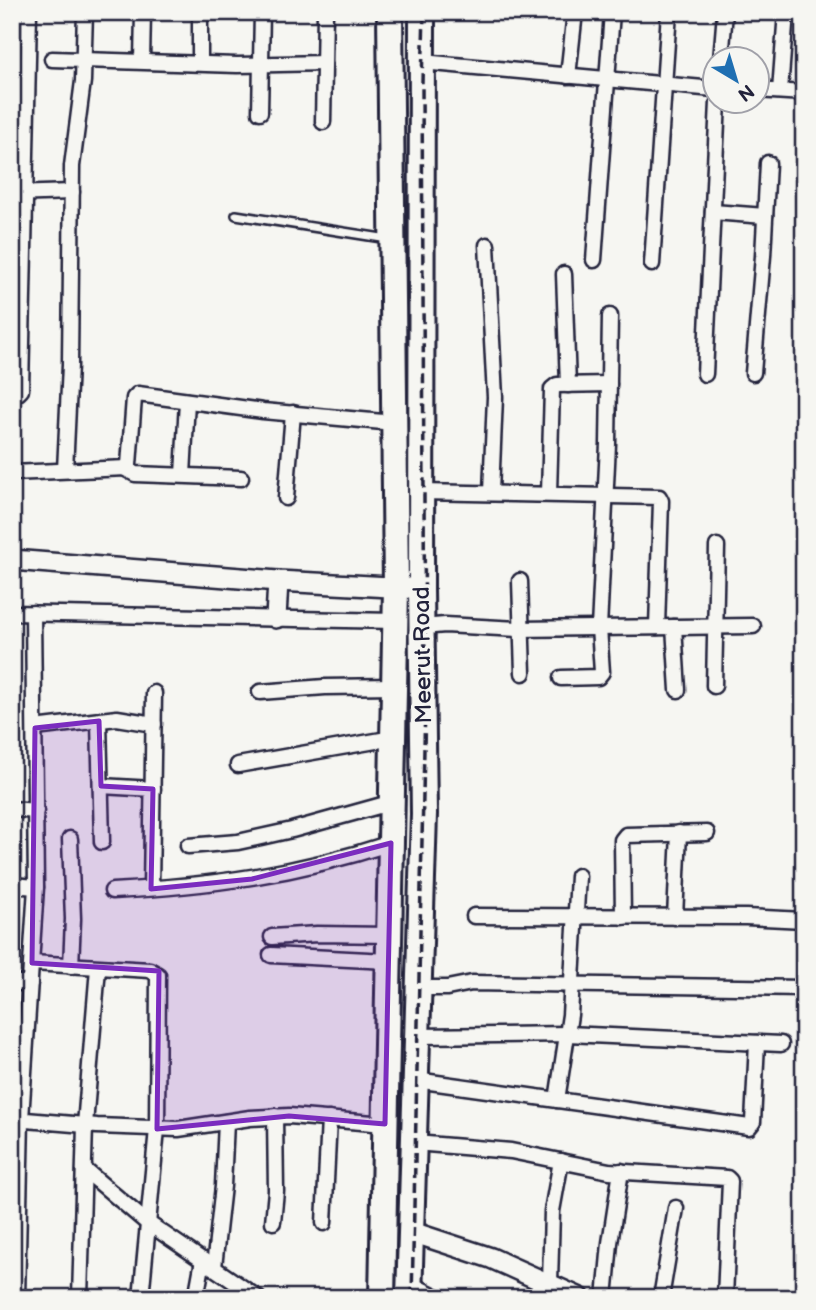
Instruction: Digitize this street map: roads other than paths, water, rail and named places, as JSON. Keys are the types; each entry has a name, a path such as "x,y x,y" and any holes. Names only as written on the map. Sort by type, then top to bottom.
{"highway":[{"name":"Meerut Road","path":"382,1298 396,588 390,12"},
{"name":"Meerut Road","path":"409,1290 424,814 421,589 422,12"}],"street":[{"path":"12,394 21,390 19,194 29,12"},
{"path":"65,470 70,365 74,141 84,59 85,12"},
{"path":"142,12 142,61"},
{"path":"200,12 200,63"},
{"path":"260,113 262,12"},
{"path":"323,122 325,12"},
{"path":"568,76 575,12"},
{"path":"594,260 612,12"},
{"path":"652,264 668,12"},
{"path":"722,46 725,12"},
{"path":"780,91 786,12"},
{"path":"52,59 324,63"},
{"path":"422,62 700,88"},
{"path":"770,91 804,93"},
{"path":"705,374 717,116"},
{"path":"752,373 768,163"},
{"path":"19,194 72,192"},
{"path":"713,212 765,216"},
{"path":"487,245 495,397 491,492"},
{"path":"564,274 568,385"},
{"path":"561,678 601,676 599,628 610,316"},
{"path":"549,493 552,389 557,385 609,384"},
{"path":"12,473 124,468 129,465 135,396 394,424"},
{"path":"183,475 187,401"},
{"path":"286,498 293,413"},
{"path":"124,468 135,474 241,478"},
{"path":"421,492 656,496 662,501 657,627"},
{"path":"714,686 717,546"},
{"path":"12,560 278,582 421,589"},
{"path":"520,581 523,673"},
{"path":"276,618 278,582"},
{"path":"12,613 395,621"},
{"path":"18,1298 17,1119 32,963 36,887 33,613"},
{"path":"422,627 445,625 522,629 753,626"},
{"path":"674,627 678,690"},
{"path":"260,692 326,687 394,687"},
{"path":"151,888 154,693"},
{"path":"35,728 117,718 154,724"},
{"path":"99,721 102,842"},
{"path":"238,765 393,738"},
{"path":"101,786 153,789"},
{"path":"188,846 238,842 393,802"},
{"path":"12,809 36,811"},
{"path":"623,917 624,837 630,833 707,833"},
{"path":"675,917 679,833"},
{"path":"70,839 73,919 71,966"},
{"path":"112,891 252,879 348,857 391,843"},
{"path":"557,1100 568,1034 578,876"},
{"path":"12,885 36,887"},
{"path":"474,916 804,920"},
{"path":"272,937 317,934 389,935"},
{"path":"271,955 388,961"},
{"path":"32,963 150,970 158,975 157,1129 142,1298"},
{"path":"80,1298 85,1125 98,968"},
{"path":"419,988 447,988 472,983 804,988"},
{"path":"12,984 30,984"},
{"path":"418,1036 568,1034 781,1044"},
{"path":"416,1080 748,1127 753,1122 757,1043"},
{"path":"17,1119 157,1129 188,1128 275,1116 385,1124"},
{"path":"273,1223 276,1182 275,1116"},
{"path":"324,1223 329,1119"},
{"path":"196,1298 208,1264 223,1186 226,1122"},
{"path":"415,1143 501,1150 621,1171 729,1179 725,1298"},
{"path":"550,1283 552,1211 561,1161"},
{"path":"85,1170 147,1223 208,1264 235,1290 258,1298"},
{"path":"605,1298 621,1171"},
{"path":"661,1298 676,1208"},
{"path":"412,1232 491,1258 580,1298"},
{"path":"409,1290 439,1298"}],"lane":[{"path":"236,215 392,239"}],"railway":[{"path":"412,1298 425,703 422,82 424,12"}]}
